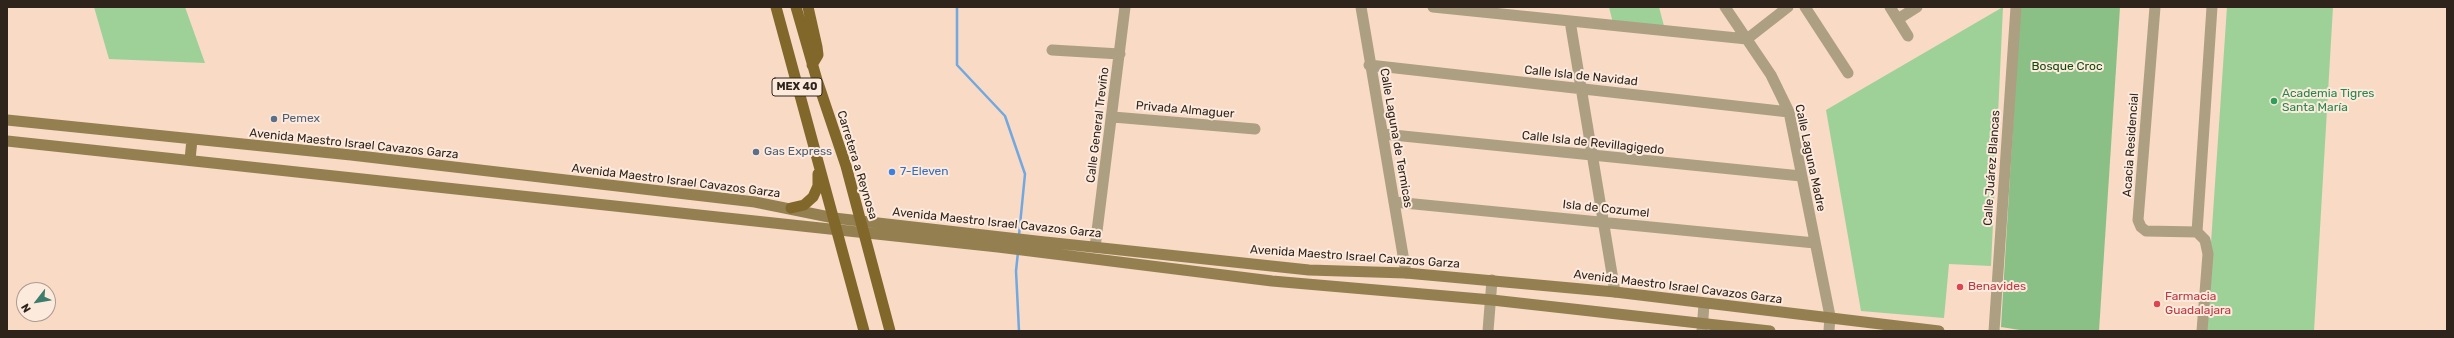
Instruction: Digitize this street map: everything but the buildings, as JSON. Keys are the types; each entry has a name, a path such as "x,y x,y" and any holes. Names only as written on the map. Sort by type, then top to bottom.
{"main road":[{"name":"MEX 40","path":"776,7 819,168 838,230 864,331"},
{"name":"Carretera a Reynosa","path":"796,7 812,65 846,166 890,331"},
{"path":"808,7 818,55 812,65"},
{"name":"Avenida Maestro Israel Cavazos Garza","path":"7,120 138,135 351,155 755,202 791,208 834,218 861,220 998,242"},
{"path":"136,154 138,135"},
{"path":"190,160 192,140"},
{"name":"Avenida Maestro Israel Cavazos Garza","path":"7,141 865,233 998,242 1272,281 1492,300 1702,327 1770,331"},
{"path":"791,208 804,205 813,198 818,186 819,168"},
{"name":"Avenida Maestro Israel Cavazos Garza","path":"1034,246 1096,247 1310,270 1406,273 1492,280 1615,292 1704,304 1830,316 1938,331"},
{"path":"852,284 864,307 871,331"}],"street":[{"name":"Calle General Treviño","path":"1096,247 1113,117 1125,7"},
{"name":"Calle Laguna de Termicas","path":"1361,7 1369,65 1383,134 1406,273"},
{"path":"1433,7 1747,39 1788,7"},
{"name":"Calle Laguna Madre","path":"1725,7 1771,75 1789,112 1830,316 1829,331"},
{"path":"1805,7 1848,73"},
{"path":"1890,7 1908,36"},
{"path":"1898,19 1917,7"},
{"name":"Calle Juárez Blancas","path":"1994,331 2016,7"},
{"name":"Acacia Residencial","path":"2155,7 2138,220 2141,227 2146,231 2197,232"},
{"path":"2202,331 2208,254 2205,240 2197,232 2212,7"},
{"path":"1570,21 1615,292"},
{"path":"1052,50 1120,54"},
{"name":"Calle Isla de Navidad","path":"1369,65 1789,112"},
{"name":"Privada Almaguer","path":"1113,117 1255,129"},
{"name":"Calle Isla de Revillagigedo","path":"1383,134 1592,157 1801,176"},
{"name":"Isla de Cozumel","path":"1394,202 1815,243"},
{"path":"1488,331 1492,300 1492,280"},
{"path":"1702,327 1704,304"}],"green space":[{"path":"94,7 185,7 205,63 109,59"},
{"path":"1609,7 1659,7 1664,26 1613,23"},
{"path":"2003,7 1991,266 1949,264 1944,318 1861,311 1826,110"},
{"name":"Bosque Croc","path":"2020,7 2120,7 2099,331 2026,331 2001,327"},
{"name":"Academia Tigres Santa María","path":"2227,7 2333,7 2314,331 2205,331"}],"waterway":[{"path":"957,7 957,65 1005,116 1025,174 1019,235"},
{"path":"1018,252 1016,271 1019,331"}],"place":[{"name":"Academia Tigres Santa María","path":"2274,101"},
{"name":"Pemex","path":"274,119"},
{"name":"Gas Express","path":"756,152"},
{"name":"7-Eleven","path":"892,172"},
{"name":"Benavides","path":"1960,287"},
{"name":"Farmacia Guadalajara","path":"2157,304"}]}
